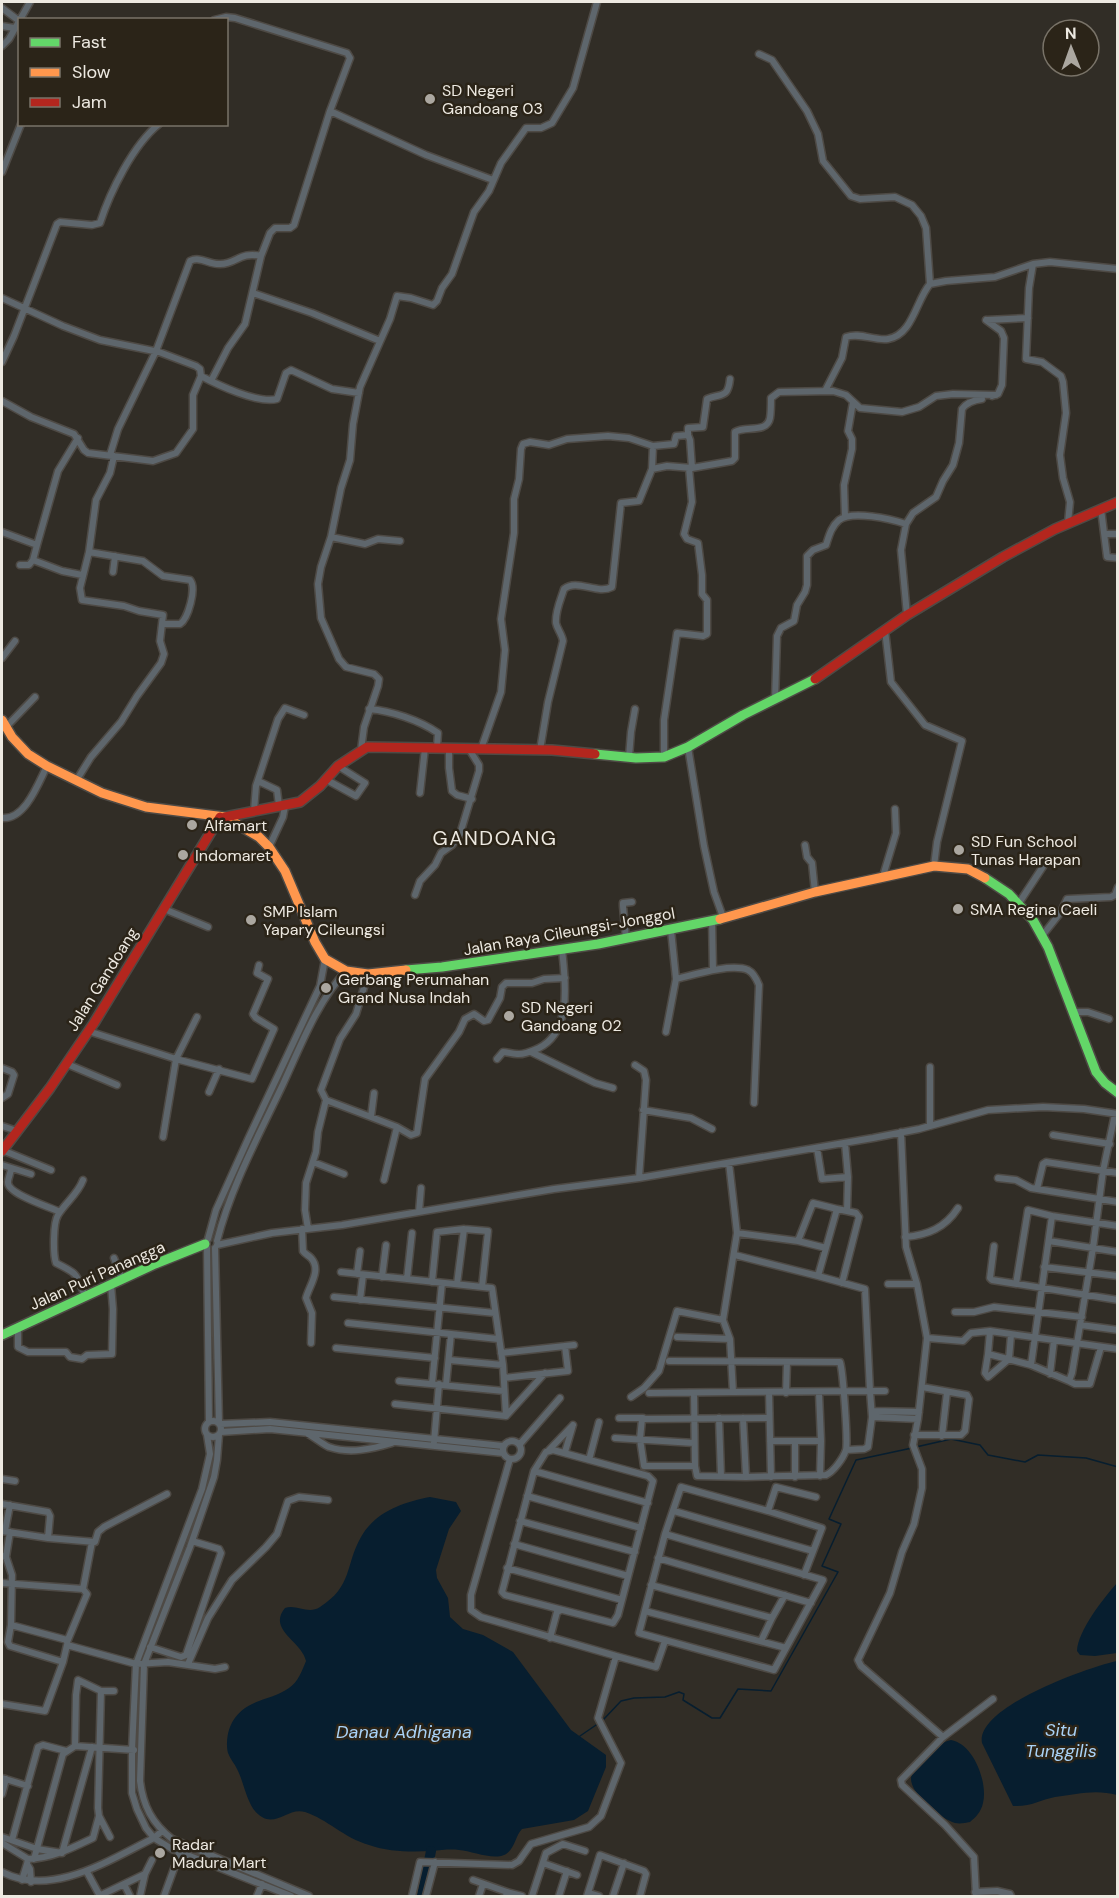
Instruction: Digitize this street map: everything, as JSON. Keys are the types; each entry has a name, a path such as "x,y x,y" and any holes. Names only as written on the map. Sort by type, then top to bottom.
{"street":[{"path":"19,18 30,2"},
{"path":"361,750 369,709 379,678 374,674 346,667 339,659 321,618 318,584 350,460 358,393 397,296 433,305 437,301 457,263 474,212 489,191 501,163 526,128 547,126 552,123 568,98 597,2"},
{"path":"2,8 18,20 9,39 2,46"},
{"path":"211,381 228,348 245,324 261,256 271,231 279,227 290,228 294,225 330,111 350,58 349,54 235,18 222,18"},
{"path":"2,26 14,28"},
{"path":"759,54 772,60 807,111 818,134 823,160 851,196 860,199 895,197 912,205 921,216 926,228 930,284 913,317 897,336 884,339 854,335 846,337 842,358 825,391"},
{"path":"330,111 426,155 493,180"},
{"path":"2,172 20,126"},
{"path":"2,362 58,223 92,225 100,223 108,199 120,176 148,135 157,126"},
{"path":"76,781 91,757 122,722 164,654 160,641 164,616 124,606 84,602 80,593 96,500 110,473 118,429 156,351 190,261 196,258 220,265 245,254 261,256"},
{"path":"930,284 1003,275 1033,264 1050,262 1118,269"},
{"path":"1033,264 1029,283 1026,359 1042,362 1061,376 1064,387 1066,413 1060,455 1063,478 1070,502 1068,524"},
{"path":"253,293 312,313 380,341"},
{"path":"2,298 100,340 156,351 196,366 200,369 201,376 193,395 193,429 176,453 158,460 86,452 78,438 66,430 50,426 2,401"},
{"path":"907,615 902,550 906,524 913,513 936,497 953,465 959,443 962,409 973,401 998,394 1002,385 1004,338 1001,331 986,320 1028,318"},
{"path":"201,376 244,395 274,400 278,396 286,373 295,370 332,389 358,393"},
{"path":"664,757 664,720 677,633 705,636 707,630 707,600 702,594 698,543 687,539 684,534 692,502 688,428 704,426 707,399 723,395 728,390 730,379"},
{"path":"652,469 667,466 690,468 732,461 735,458 735,432 739,429 760,428 768,424 771,398 779,392 833,391 846,395 864,409 902,412 919,407 936,396 996,395"},
{"path":"845,517 844,485 852,449 852,439 848,430 853,402"},
{"path":"481,749 498,704 502,686 504,650 501,619 514,533 514,499 519,479 520,449 523,444 530,442 549,445 567,439 613,436 629,438 653,446 674,444 676,436 688,435"},
{"path":"20,566 29,565 33,560 58,471 78,438"},
{"path":"540,750 548,702 563,641 556,626 556,617 564,589 572,585 600,590 612,587 621,503 639,501 652,469 653,446"},
{"path":"35,697 4,723 28,754 76,781 127,803 222,817 300,802 338,766 367,747 565,750 650,759 664,757 688,747 743,715 824,675 907,615 1003,557 1118,502"},
{"path":"1101,509 1107,557 1118,558"},
{"path":"775,700 777,636 781,628 794,621 797,605 805,592 807,556 813,550 826,545 832,528 845,517 876,518 906,524"},
{"path":"2,532 37,545"},
{"path":"1105,534 1118,534"},
{"path":"331,537 365,544 378,539 400,541"},
{"path":"88,552 143,561 163,576 188,579 192,582 192,594 183,623 163,624"},
{"path":"113,572 115,556"},
{"path":"33,560 62,571 82,575"},
{"path":"885,630 891,682 925,725 962,741 937,842 934,866"},
{"path":"2,657 15,641"},
{"path":"254,810 258,781 283,709 288,708 304,715"},
{"path":"369,709 422,723 438,733 437,747"},
{"path":"629,757 635,709"},
{"path":"688,747 704,846 714,892 723,917"},
{"path":"420,793 425,748"},
{"path":"449,748 452,791 457,795 472,798"},
{"path":"415,895 420,881 435,865 441,853 452,845 460,834 479,771 469,749"},
{"path":"2,818 13,816 23,807 47,766"},
{"path":"325,779 356,796 364,783 338,766"},
{"path":"258,781 277,790 282,806 283,817 269,847"},
{"path":"883,876 896,833 895,809"},
{"path":"222,817 259,837 269,847 285,871 315,942 325,959 323,976 317,992 212,1244 220,1434 214,1477 144,1664 140,1781 144,1802 150,1816 172,1839 309,1896"},
{"name":"Jalan Gandoang","path":"2,1151 39,1105 67,1064 190,864 222,817"},
{"path":"805,845 807,857 812,863 814,892"},
{"path":"1019,903 1046,862"},
{"name":"Jalan Raya Cileungsi-Jonggol","path":"325,959 346,971 368,974 442,967 626,939 670,930 814,892 934,866 968,869 986,878 1019,903 1033,920 1042,936 1096,1072 1104,1083 1118,1093"},
{"path":"1042,936 1061,912 1066,899 1112,897 1118,887"},
{"path":"626,939 623,903 632,902"},
{"path":"164,909 208,927"},
{"path":"712,920 713,970"},
{"path":"666,1032 676,979 670,930"},
{"path":"497,1059 503,1052 517,1054 531,1052 554,1036 565,992 562,949"},
{"path":"88,1031 176,1059 252,1079 273,1033 272,1026 253,1014 268,979 257,974 259,965"},
{"path":"676,979 713,970 747,970 757,980 759,985 754,1103"},
{"path":"291,1896 180,1852 154,1838 134,1802 131,1783 136,1664 188,1544 207,1472 210,1454 205,1427 209,1422 212,1244 216,1210 249,1137 287,1067 329,990 346,971"},
{"path":"368,974 356,1014 340,1039 322,1085 322,1093 326,1100 397,1127 411,1135 417,1134 425,1079 468,1017 477,1015 484,1021 488,1020 496,1007 504,984 565,978"},
{"path":"323,976 336,982"},
{"path":"1073,1012 1088,1012 1109,1019"},
{"path":"163,1137 176,1059 197,1017"},
{"path":"531,1052 595,1083 613,1088"},
{"path":"67,1064 117,1085"},
{"path":"635,1065 644,1071 646,1088 639,1178"},
{"path":"930,1067 930,1126"},
{"path":"2,1068 14,1075 8,1094 2,1098"},
{"path":"209,1092 219,1069"},
{"path":"371,1117 374,1093"},
{"path":"311,1343 312,1313 306,1298 314,1277 315,1267 310,1257 303,1251 306,1183 313,1162 326,1100"},
{"path":"212,1244 817,1148 930,1126 973,1113 1009,1108 1084,1109 1116,1114 1098,1199 1086,1295 1069,1381"},
{"path":"643,1110 691,1118 712,1129"},
{"path":"2,1126 17,1131"},
{"path":"384,1180 397,1127"},
{"path":"901,1132 906,1247 927,1338 919,1416 914,1435 914,1448 922,1470 922,1488 914,1524 902,1552 890,1593 858,1660 861,1666 943,1737"},
{"path":"1053,1135 1110,1144"},
{"path":"249,1137 256,1141"},
{"path":"845,1143 848,1177 847,1211"},
{"path":"817,1148 822,1179 848,1177"},
{"path":"2,1151 51,1170"},
{"path":"313,1162 344,1174"},
{"path":"1037,1189 1042,1164 1046,1162 1118,1173"},
{"path":"729,1163 737,1233 723,1320 730,1339 733,1392"},
{"path":"2,1164 31,1174"},
{"path":"11,1168 8,1182 9,1187 15,1193 60,1212"},
{"path":"998,1178 1016,1180 1031,1188 1118,1202"},
{"path":"83,1180 56,1219 55,1260 78,1276 85,1296"},
{"path":"420,1212 421,1188"},
{"path":"798,1241 813,1203 856,1213 859,1217 842,1283"},
{"path":"818,1276 837,1209"},
{"path":"905,1237 936,1230 958,1209"},
{"path":"1016,1284 1029,1209 1052,1216 1118,1226"},
{"path":"1031,1365 1052,1216"},
{"path":"457,1284 464,1229"},
{"path":"432,1282 438,1232 464,1229 488,1231 482,1287"},
{"path":"407,1279 412,1233"},
{"path":"737,1233 798,1241 826,1248"},
{"path":"1049,1241 1118,1252"},
{"name":"Jalan Puri Panangga","path":"2,1335 168,1258 212,1244"},
{"path":"382,1276 386,1245"},
{"path":"994,1246 990,1278 992,1280 1118,1300"},
{"path":"360,1251 360,1300"},
{"path":"735,1256 865,1289 872,1414 868,1447 846,1450"},
{"path":"114,1258 122,1280"},
{"path":"1044,1267 1118,1276"},
{"path":"341,1272 492,1288 503,1365 506,1416"},
{"path":"434,1442 439,1384 435,1358 442,1283"},
{"path":"888,1284 916,1284"},
{"path":"18,1327 18,1347 28,1352 66,1352 70,1357 81,1359 87,1355 112,1354 111,1285"},
{"path":"334,1297 495,1313"},
{"path":"955,1312 974,1312 994,1307 1081,1321 1118,1330"},
{"path":"631,1397 644,1388 659,1371 677,1311 723,1320"},
{"path":"348,1323 498,1339"},
{"path":"927,1338 963,1341 971,1333 990,1331 1118,1349"},
{"path":"990,1331 986,1376 1009,1359 1011,1335"},
{"path":"439,1384 449,1360 451,1334"},
{"path":"677,1337 730,1339"},
{"path":"1050,1374 1054,1340"},
{"path":"501,1353 574,1345"},
{"path":"504,1378 568,1371 565,1346"},
{"path":"988,1354 1031,1365 1075,1384 1090,1384 1101,1347"},
{"path":"336,1348 435,1358"},
{"path":"449,1360 503,1365"},
{"path":"669,1361 840,1362 844,1390 846,1450 831,1473 820,1476 697,1476 694,1466 694,1393"},
{"path":"786,1362 786,1393"},
{"path":"506,1416 545,1373"},
{"path":"399,1381 504,1391"},
{"path":"914,1435 964,1434 968,1410 967,1395 922,1387"},
{"path":"649,1393 885,1391"},
{"path":"769,1392 771,1477"},
{"path":"819,1392 820,1476"},
{"path":"942,1436 947,1392"},
{"path":"510,1459 517,1458 521,1454 520,1444 560,1398"},
{"path":"395,1404 506,1416"},
{"path":"872,1414 919,1416"},
{"path":"619,1418 769,1418"},
{"path":"643,1418 641,1419 640,1439 646,1467 694,1466"},
{"path":"719,1418 721,1476"},
{"path":"743,1418 746,1477"},
{"path":"209,1422 220,1424 270,1422 395,1442 434,1442"},
{"path":"589,1460 599,1422"},
{"path":"549,1450 565,1452 652,1478 653,1485 635,1552 613,1623 505,1595 502,1590 534,1471 543,1455 573,1425 565,1452"},
{"path":"207,1435 213,1437 220,1434 270,1429 304,1429 503,1450 510,1459"},
{"path":"304,1429 328,1447 337,1449 360,1450 395,1442"},
{"path":"615,1438 694,1443"},
{"path":"503,1450 511,1440 520,1444"},
{"path":"770,1441 821,1441"},
{"path":"795,1441 795,1477"},
{"path":"510,1459 477,1572 470,1607 473,1613 550,1638 656,1667 665,1641"},
{"path":"534,1471 648,1503"},
{"path":"2,1479 15,1481"},
{"path":"665,1534 804,1575 823,1580 774,1670 639,1634 658,1558 665,1534 681,1487 822,1528 804,1575"},
{"path":"768,1511 776,1487 816,1497"},
{"path":"6,1531 92,1542 96,1541 98,1532 104,1527 167,1494"},
{"path":"527,1496 641,1528"},
{"path":"188,1664 208,1618 232,1580 277,1534 288,1502 299,1497 328,1500"},
{"path":"2,1504 48,1512 50,1516 48,1538"},
{"path":"10,1506 4,1556 12,1575 11,1625 8,1642 10,1646 63,1662"},
{"path":"674,1511 813,1551"},
{"path":"520,1521 635,1552"},
{"path":"83,1589 92,1542"},
{"path":"150,1647 181,1658 186,1655 221,1553 219,1549 188,1544"},
{"path":"514,1544 628,1576"},
{"path":"658,1558 811,1603"},
{"path":"507,1568 622,1600"},
{"path":"2,1583 83,1589 87,1594 67,1643 63,1662 45,1711 2,1704"},
{"path":"651,1585 772,1618"},
{"path":"761,1641 785,1595"},
{"path":"550,1638 557,1612 561,1610"},
{"path":"645,1611 786,1648"},
{"path":"2,1614 11,1615"},
{"path":"11,1625 136,1664 168,1662 215,1669 225,1667"},
{"path":"412,1896 420,1862 512,1865 519,1861 531,1844 594,1824 603,1812 621,1763 598,1718 616,1656"},
{"path":"75,1746 75,1695 78,1680 101,1691 114,1691"},
{"path":"93,1838 99,1816 96,1747 101,1691"},
{"path":"993,1699 943,1737 905,1775 901,1783 945,1825 974,1857 975,1894 1001,1891 1011,1896"},
{"path":"12,1840 39,1746 66,1751"},
{"path":"22,1880 38,1849 62,1756 66,1751 75,1746 141,1750"},
{"path":"62,1853 96,1747"},
{"path":"2,1794 4,1779 28,1786"},
{"path":"2,1843 30,1861 62,1853 93,1838 109,1834 99,1816"},
{"path":"2,1872 31,1882 55,1882 87,1872 154,1838 162,1831"},
{"path":"2,1837 38,1849 62,1853"},
{"path":"532,1896 546,1853 563,1844 585,1851"},
{"path":"593,1851 645,1872 640,1896"},
{"path":"164,1896 180,1852"},
{"path":"599,1896 588,1894 600,1855"},
{"path":"140,1896 145,1874 152,1860"},
{"path":"30,1861 31,1882"},
{"path":"426,1896 434,1862"},
{"path":"543,1863 577,1875"},
{"path":"613,1896 624,1863"},
{"path":"559,1896 567,1871"},
{"path":"87,1872 99,1896 145,1874"},
{"path":"474,1880 506,1894 522,1896"},
{"path":"124,1884 130,1896"},
{"path":"257,1896 262,1884"},
{"path":"479,1896 483,1884"}],"water":[{"name":"Danau Adhigana","path":"430,1497 456,1502 461,1511 449,1529 436,1570 437,1578 448,1598 450,1617 463,1629 483,1635 513,1652 571,1730 606,1755 606,1767 588,1811 574,1820 522,1829 508,1853 499,1856 456,1850 408,1851 377,1847 360,1842 321,1819 299,1811 267,1819 253,1808 227,1750 228,1733 235,1718 249,1706 282,1693 292,1686 306,1661 280,1623 285,1608 311,1610 331,1599 343,1583 356,1547 367,1528 382,1515 400,1505"},
{"path":"1117,1583 1117,1653 1095,1656 1080,1655 1077,1651 1078,1643 1087,1624"},
{"name":"Situ Tunggilis","path":"1117,1661 1117,1795 1102,1792 1086,1793 1013,1806 982,1743 985,1729 996,1716 1036,1691 1083,1671"},
{"path":"951,1740 959,1743 973,1756 981,1775 983,1803 978,1814 970,1822 955,1823 942,1817 927,1805 912,1784 913,1771 918,1765 938,1746"}],"waterway":[{"path":"916,1447 951,1439 980,1445 988,1455 1025,1462 1038,1455 1086,1458 1118,1467"},
{"path":"603,1720 621,1701 634,1698 665,1697 679,1692 684,1694 683,1700 712,1718 720,1718 738,1689 771,1691 838,1572 822,1566 841,1524 829,1519 856,1460 912,1448"},
{"path":"580,1736 599,1723"},
{"path":"422,1896 431,1851"}],"traffic: fast":[{"path":"595,754 636,758 664,757 688,747 743,715 815,679"},
{"path":"985,878 1009,894 1033,920 1048,947 1096,1072 1118,1093"},
{"path":"406,970 442,967 598,944 720,919"},
{"path":"2,1335 155,1264 205,1244"}],"traffic: slow":[{"path":"2,720 12,737 28,754 102,793 146,807 225,817 259,837 269,847 285,871 315,942 325,959 346,971 368,974 406,970"},
{"path":"720,919 815,892 934,866 968,869 985,878"}],"traffic: jam":[{"path":"815,679 907,615 1003,557 1055,529 1118,502"},
{"path":"225,817 300,802 320,786 338,766 367,747 552,750 595,754"},
{"path":"2,1151 50,1088 94,1023 220,817"}],"place":[{"name":"SD Negeri Gandoang 03","path":"430,99"},
{"name":"Alfamart","path":"192,825"},
{"name":"SD Fun School Tunas Harapan","path":"959,850"},
{"name":"Indomaret","path":"183,855"},
{"name":"SMA Regina Caeli","path":"958,909"},
{"name":"SMP Islam Yapary Cileungsi","path":"251,920"},
{"name":"Gerbang Perumahan Grand Nusa Indah","path":"326,988"},
{"name":"SD Negeri Gandoang 02","path":"509,1016"},
{"name":"Radar Madura Mart","path":"160,1853"}],"district":[{"name":"GANDOANG","path":"495,838"}]}
